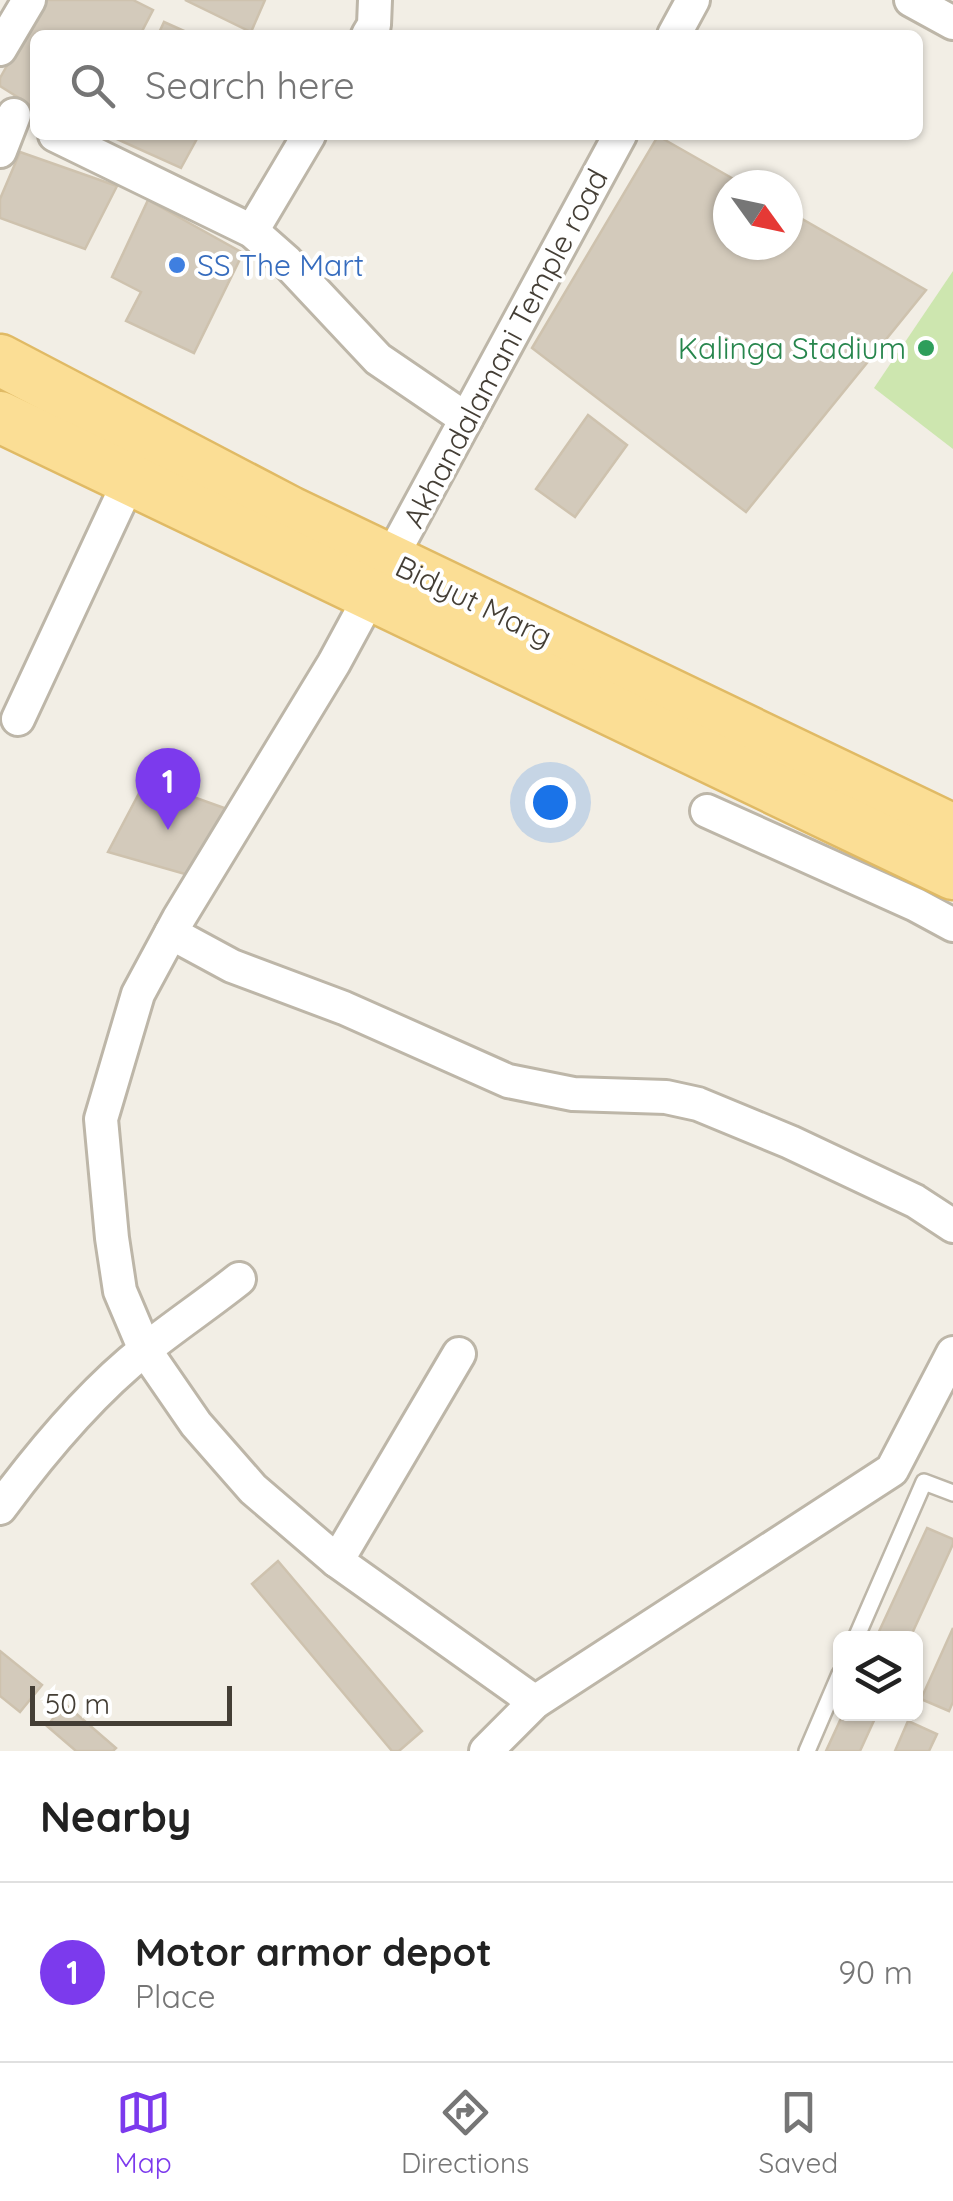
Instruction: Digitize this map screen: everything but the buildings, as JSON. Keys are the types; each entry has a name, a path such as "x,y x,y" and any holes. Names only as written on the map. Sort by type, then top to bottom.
{"main road":[{"name":"Bidyut Marg","path":"0,360 381,578 953,874"},
{"name":"Bidyut Marg","path":"0,417 130,479 381,578 953,830"}],"street":[{"path":"0,49 29,0"},
{"path":"371,30 376,0"},
{"path":"677,30 693,0"},
{"path":"910,0 953,23"},
{"path":"0,152 16,117"},
{"path":"65,140 252,231 286,261 378,358 466,419"},
{"path":"252,231 306,140"},
{"name":"Akhandalamani Temple road","path":"535,1702 337,1561 253,1489 196,1424 145,1350 120,1291 101,1119 138,994 170,933 334,662 617,140"},
{"path":"18,719 130,479"},
{"path":"706,812 953,925"},
{"path":"170,933 232,966 344,1008 508,1081 573,1094 666,1097 698,1104 790,1142 914,1202 953,1226"},
{"path":"0,1508 38,1456 145,1350 239,1279"},
{"path":"486,1751 535,1702 892,1470 953,1353"},
{"path":"337,1561 458,1354"}],"lane":[{"path":"859,1631 924,1482 953,1493"},
{"path":"806,1751 833,1690"}],"green space":[{"name":"Kalinga Stadium","path":"953,271 953,449 874,388"}],"place":[{"name":"SS The Mart","path":"177,265"},
{"name":"Kalinga Stadium","path":"926,348"},
{"name":"Motor armor depot","path":"168,830"}]}
